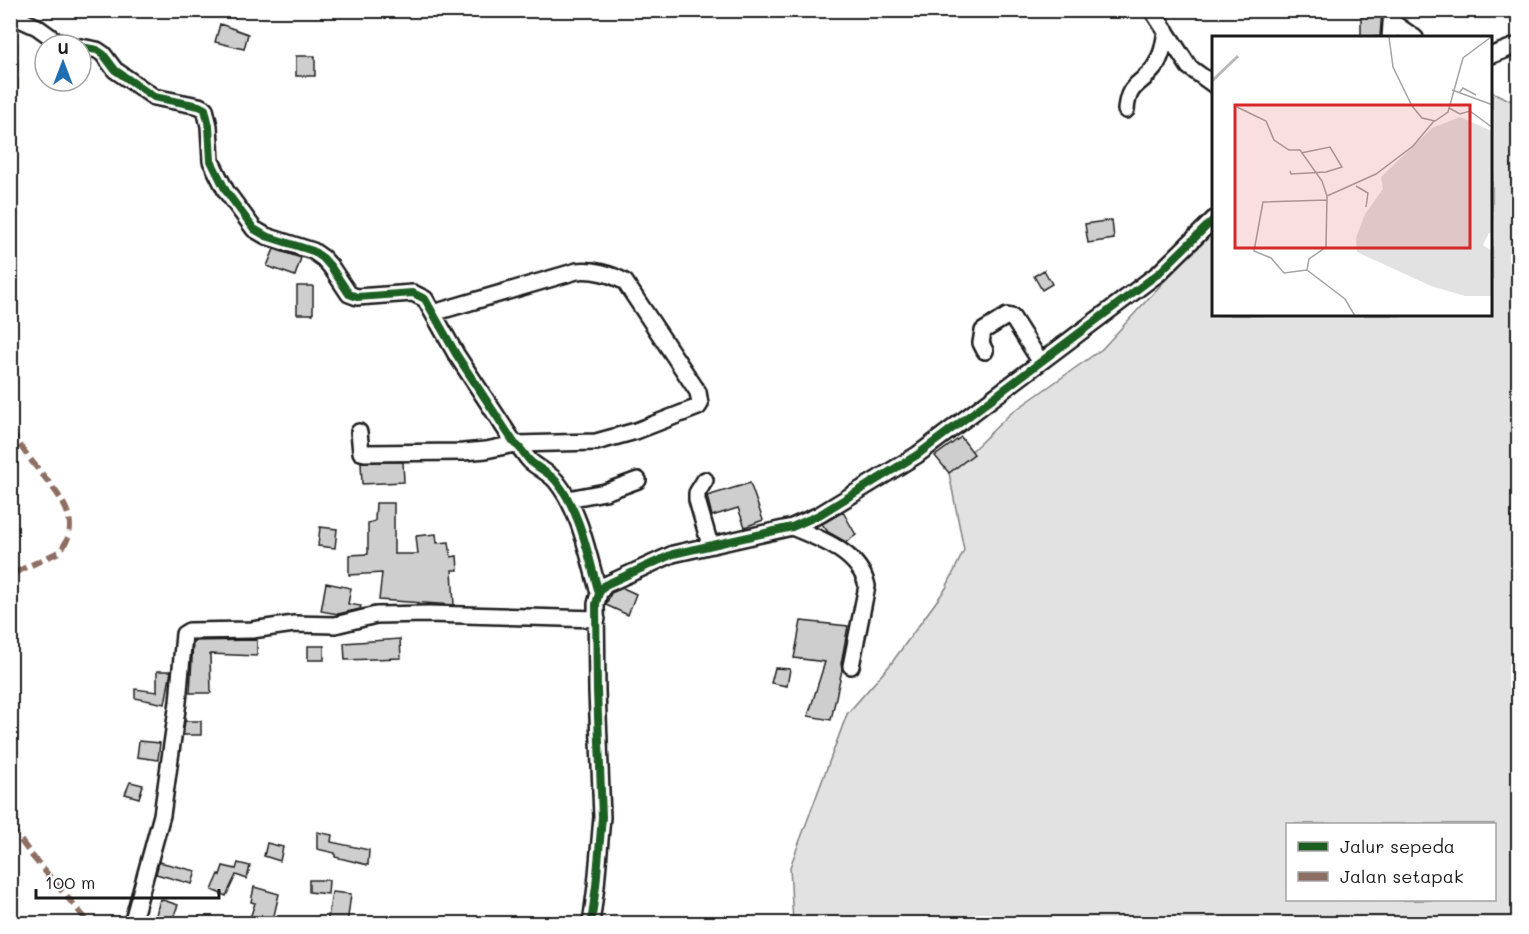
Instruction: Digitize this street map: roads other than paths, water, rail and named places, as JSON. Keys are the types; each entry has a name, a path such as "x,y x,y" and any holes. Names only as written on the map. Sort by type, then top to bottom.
{"street":[{"path":"1152,10 1189,67 1212,84"},
{"path":"15,17 45,33"},
{"path":"1391,23 1412,36"},
{"path":"1126,110 1128,93 1154,68 1162,52 1166,31"},
{"path":"1493,54 1518,45"},
{"path":"93,49 104,54 115,70 154,96 205,109 209,126 211,161 226,191 254,229 266,236 312,251 343,283 346,290 357,297 413,293 425,299 456,354 515,444 529,460 554,479 568,499 582,533 599,593"},
{"path":"591,924 602,816 596,604 604,585 673,554 792,527 819,515 916,455 1159,273 1212,221"},
{"path":"359,432 361,452 365,453 463,452 515,444 596,442 636,431 698,407 700,400 698,392 625,282 617,277 586,270 577,271 433,313"},
{"path":"985,351 981,343 983,331 1007,316 1012,317 1040,361"},
{"path":"568,499 605,492 638,480"},
{"path":"705,480 697,493 697,500 710,545"},
{"path":"792,527 818,537 842,551 865,576 867,586 851,666"},
{"path":"133,923 162,815 178,702 184,634 189,631 252,630 294,624 335,625 376,615 429,614 597,619"}]}
